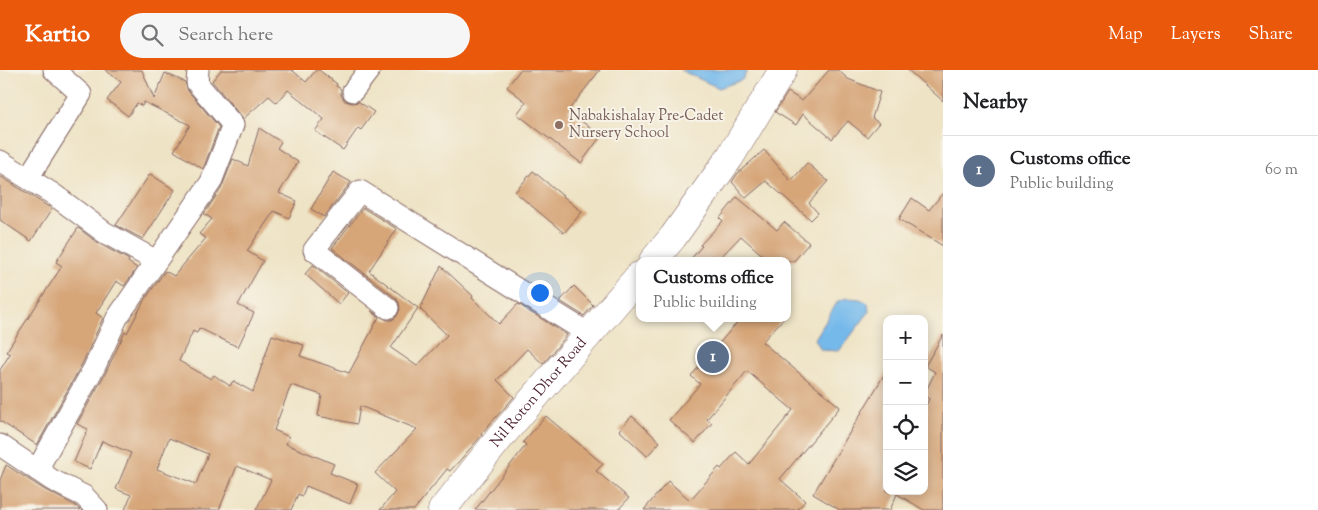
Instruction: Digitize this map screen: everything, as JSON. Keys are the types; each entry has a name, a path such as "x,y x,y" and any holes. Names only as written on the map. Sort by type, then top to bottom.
{"street":[{"path":"28,178 81,94 54,70"},
{"path":"37,470 94,368 117,318 211,182 233,125 197,84 198,70"},
{"path":"353,91 368,70"},
{"path":"656,257 673,237 730,157 783,70"},
{"path":"0,161 53,194 104,232 156,262"},
{"path":"388,308 314,250 360,191 589,334"},
{"name":"Nil Roton Dhor Road","path":"442,510 502,435 636,279"},
{"path":"0,445 37,470 84,496 97,510"}],"water":[{"path":"680,70 748,70 742,80 719,88"},
{"path":"847,298 860,299 868,303 869,312 839,351 821,350 815,339 838,301"}],"building":[{"path":"105,70 142,70 154,99 165,73 185,82 188,91 219,127 203,169 174,151 190,125 144,102 142,106 137,103 128,116 107,100 121,82"},
{"path":"221,70 292,70 306,82 316,70 319,70 337,84 336,86 341,89 341,95 345,101 359,102 374,112 361,130 358,128 343,150 315,131 324,119 288,90 277,103 269,96 243,119 212,81"},
{"name":"Nabakishalay Pre-Cadet Nursery School","path":"520,70 600,70 568,111 601,136 581,163 517,114 526,102 507,87"},
{"path":"829,70 838,70 848,79 880,92 872,118 879,123 867,137 848,121 832,139 803,114 796,125 775,112 788,92 802,101"},
{"path":"908,70 943,70 943,101"},
{"path":"259,128 281,142 277,148 298,162 279,193 297,201 289,218 274,211 247,251 263,261 238,305 254,313 238,347 199,328 197,333 193,331 179,361 211,379 214,375 230,386 233,381 253,392 272,335 304,345 300,356 349,373 379,317 371,311 387,320 392,320 397,316 400,309 396,298 332,248 363,208 397,229 369,271 418,308 391,348 417,366 447,335 420,309 441,266 499,324 518,304 567,335 543,364 527,349 497,380 514,397 450,471 447,469 414,510 380,510 395,492 375,473 417,429 360,406 357,424 318,416 322,395 291,385 274,430 289,437 286,444 334,464 330,473 358,484 350,504 306,486 302,496 298,494 291,510 256,510 271,480 237,466 219,510 125,510 131,495 116,489 131,453 102,441 90,469 74,462 88,429 77,424 105,374 125,332 127,333 144,301 165,271 174,276 206,238 199,234 212,219 204,214 221,189 233,159 248,166","holes":["169,438 208,454 196,484 157,469"]},
{"path":"764,150 791,181 807,163 828,181 809,203 818,213 811,220 766,181 746,198 732,182 738,173"},
{"path":"533,171 582,212 564,233 515,192"},
{"path":"333,172 351,182 324,217 311,209"},
{"path":"150,174 175,190 143,239 116,225"},
{"path":"0,176 52,209 31,241 0,220"},
{"path":"943,193 943,246 899,219 912,198 929,210"},
{"path":"737,197 777,230 784,222 809,243 794,261 791,261 791,257 765,257 741,236 721,257 692,257 702,246 700,245 723,221 720,218"},
{"path":"78,228 98,243 129,260 128,262 137,268 124,286 116,281 96,313 103,318 83,362 37,445 0,421 0,370 10,354 6,352 62,266 56,262"},
{"path":"313,265 348,293 339,304 305,274"},
{"path":"574,286 593,305 584,316 560,301"},
{"path":"738,322 780,322 762,342 840,407 780,479 805,501 797,510 644,510 668,481 690,500 719,467 721,469 736,452 749,464 793,410 747,371 707,419 712,423 695,443 669,420 700,384 691,376"},
{"path":"943,335 943,510 924,510 899,495 928,495 928,387 935,372 928,368 928,361"},
{"path":"883,377 883,495 897,495 890,510 840,510 813,494"},
{"path":"546,416 603,464 596,471 629,498 618,510 475,510 526,445 523,442"},
{"path":"632,416 660,442 647,456 619,430"},
{"path":"6,465 80,510 0,510 0,480"}],"place":[{"name":"Nabakishalay Pre-Cadet Nursery School","path":"559,125"},
{"name":"Customs office","path":"713,357"}]}
